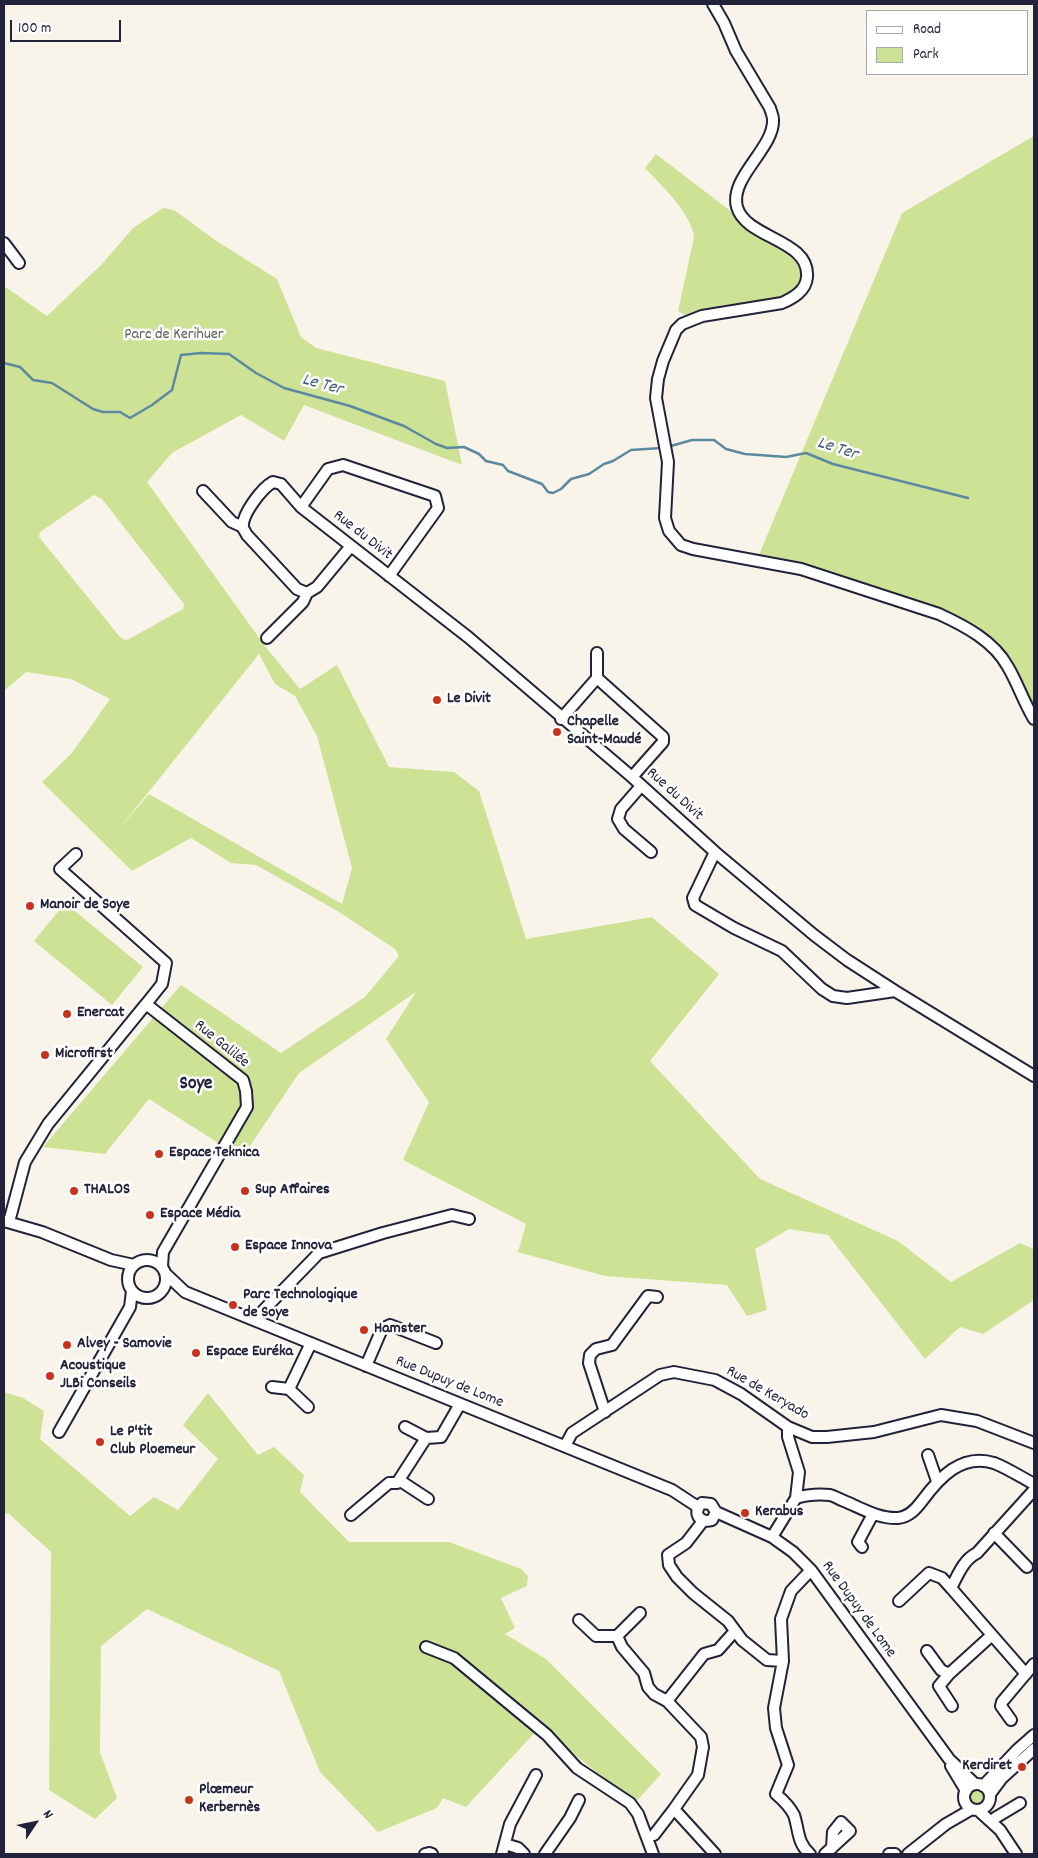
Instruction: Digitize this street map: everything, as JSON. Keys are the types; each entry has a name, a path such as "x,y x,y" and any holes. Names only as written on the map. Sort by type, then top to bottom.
{"street":[{"path":"713,4 724,23 736,52 770,108 773,118 772,128 765,143 741,183 736,197 737,207 746,221 795,250 806,266 807,279 805,285 794,298 782,303 702,316 682,324 676,330 658,379 656,398 668,462 666,526 676,541 693,549 801,569 960,623 977,634 1007,665 1034,720"},
{"path":"4,243 19,263"},
{"path":"301,507 328,468 343,465 435,496 438,508 389,576"},
{"name":"Rue du Divit","path":"243,527 244,518 264,487 273,482 281,484 301,507 468,637 814,936 895,991 1034,1076"},
{"path":"203,491 232,522 243,527 247,535 297,589 307,592"},
{"path":"267,638 303,602 307,592 317,587 351,546"},
{"path":"561,719 597,678 597,653"},
{"path":"597,678 663,736 661,744 632,777"},
{"path":"642,786 621,809 618,819 624,829 651,852"},
{"path":"715,852 693,898 696,904 734,928 782,952 833,996 847,998 895,991"},
{"path":"76,854 60,869 166,963 162,984 48,1124 25,1162 7,1222 42,1232 111,1260 134,1265"},
{"name":"Rue Galilée","path":"146,1004 243,1080 247,1107 162,1252 150,1260"},
{"path":"254,1320 320,1253 452,1214 468,1219"},
{"path":"130,1307 143,1298 154,1297 162,1292 166,1283 162,1252"},
{"path":"59,1432 130,1307 132,1290 128,1277 111,1260"},
{"path":"128,1277 134,1265 144,1260 150,1260 164,1270"},
{"name":"Rue Dupuy de Lome","path":"164,1270 185,1292"},
{"path":"132,1290 143,1298"},
{"name":"Rue Dupuy de Lome","path":"162,1292 185,1292 672,1490 698,1507 702,1503 708,1503 714,1506 716,1512 772,1537 793,1552 811,1570 949,1759 979,1785 990,1798"},
{"path":"605,1412 589,1364 590,1355 596,1349 612,1345 648,1296 657,1297"},
{"path":"366,1366 382,1328 390,1324 436,1343"},
{"path":"289,1389 311,1343"},
{"name":"Rue de Keryado","path":"565,1446 572,1433 660,1375 674,1372 714,1380 740,1394 788,1427 812,1437 827,1438 874,1432 940,1416 977,1421 1034,1442"},
{"path":"272,1387 289,1389 308,1407"},
{"path":"406,1427 426,1438 441,1437 460,1404"},
{"path":"576,1451 578,1435 584,1426"},
{"path":"772,1537 796,1498 799,1472 788,1437 788,1427"},
{"path":"352,1515 389,1483 397,1483 426,1438"},
{"path":"928,1455 937,1481"},
{"path":"796,1498 806,1495 831,1495 873,1514 899,1518 909,1514 916,1508 937,1481 953,1468 966,1462 981,1460 995,1464 1034,1484"},
{"path":"399,1480 428,1499"},
{"path":"951,1588 964,1563 977,1553 1034,1490"},
{"path":"698,1507 698,1517 703,1521 712,1520 716,1512"},
{"path":"862,1547 858,1542 873,1514"},
{"path":"703,1521 686,1543 668,1555 669,1565 677,1577 693,1593 728,1621 742,1640 767,1660 783,1661"},
{"path":"994,1534 1028,1567"},
{"path":"810,1854 799,1841 794,1816 790,1808 776,1794 788,1765 776,1728 774,1708 783,1661 781,1619 792,1591 811,1570"},
{"path":"899,1601 929,1573 942,1578 1026,1674"},
{"path":"579,1620 596,1636 617,1636 640,1613"},
{"path":"667,1701 704,1654 718,1650 735,1631"},
{"path":"952,1706 939,1686 948,1674 992,1635"},
{"path":"617,1636 622,1647 644,1674 648,1687 654,1694 667,1701 701,1737 703,1747 698,1775 654,1835"},
{"path":"426,1647 454,1658 547,1735 577,1768 630,1803 638,1814 653,1854"},
{"path":"927,1651 940,1670 948,1674"},
{"path":"1011,1720 1002,1706 1002,1702 1034,1664"},
{"path":"908,1854 946,1824 950,1816 970,1803 979,1785 1034,1735"},
{"path":"979,1785 992,1782 1034,1742"},
{"path":"970,1803 985,1808 1002,1778 1034,1748"},
{"name":"Rue Dupuy de Lome","path":"949,1759 952,1769 970,1803 1000,1830"},
{"path":"502,1854 510,1824 536,1775"},
{"path":"990,1798 1000,1830 1016,1854"},
{"path":"545,1854 580,1800"},
{"path":"995,1818 1020,1803"},
{"path":"674,1809 716,1854"},
{"path":"505,1844 518,1848 524,1854"},
{"path":"425,1854 432,1854"},
{"path":"889,1854 895,1854"}],"green space":[{"path":"1034,136 1034,711 979,632 758,557 902,213"},
{"path":"656,154 737,216 795,257 801,271 801,285 780,298 687,316 678,311 694,237 692,228 681,209 645,168"},
{"name":"Parc de Kerihuer","path":"163,208 174,210 215,240 277,279 301,337 316,348 445,381 462,465 304,405 284,441 241,415 172,453 147,482 265,646 300,689 337,665 389,767 454,772 479,791 526,939 652,917 719,974 650,1061 760,1179 898,1241 951,1282 1020,1243 1034,1249 1034,1300 983,1334 960,1327 925,1359 828,1235 789,1229 755,1249 767,1310 747,1316 727,1285 605,1276 518,1252 526,1224 403,1160 429,1102 386,1039 416,992 299,1073 242,1158 149,1099 105,1154 43,1147 181,985 281,1053 365,997 399,956 395,949 336,910 256,865 231,863 191,838 132,871 42,782 72,753 110,699 71,679 26,672 4,691 4,286 47,316 102,264 133,228","holes":["94,495 102,499 184,604 183,609 125,640 120,637 39,537 40,532","259,654 275,684 295,696 317,736 352,868 342,904 149,794 119,829"]},
{"path":"65,903 143,967 112,1005 34,941"},
{"path":"4,1392 23,1398 44,1411 40,1439 130,1516 154,1497 178,1510 218,1459 183,1425 208,1393 258,1455 274,1447 304,1475 300,1492 349,1542 449,1542 521,1569 528,1576 527,1586 501,1598 515,1628 505,1634 546,1659 661,1774 635,1803 540,1727 466,1807 443,1798 437,1808 378,1832 320,1772 279,1671 147,1609 101,1646 100,1752 117,1798 95,1819 49,1790 51,1552 8,1513 4,1515"},
{"path":"974,1790 980,1790 984,1797 980,1804 974,1804 970,1800 970,1794"}],"waterway":[{"name":"Le Ter","path":"4,363 20,367 33,380 52,383 93,409 103,412 120,412 130,418 172,390 181,355 201,353 229,354 256,373 284,388 350,406 404,426 447,448 464,447 479,454 486,461 503,465 508,471 542,484 548,492 553,493 561,489 571,479 589,474 631,450 661,448"},
{"name":"Le Ter","path":"671,446 692,440 714,440 726,449 745,454 786,457 806,453 833,464 968,498"}],"place":[{"name":"Le Divit","path":"437,700"},
{"name":"Chapelle Saint-Maudé","path":"557,732"},
{"name":"Manoir de Soye","path":"30,906"},
{"name":"Enercat","path":"67,1014"},
{"name":"Microfirst","path":"45,1055"},
{"name":"Espace Teknica","path":"159,1154"},
{"name":"THALOS","path":"74,1191"},
{"name":"Sup Affaires","path":"245,1191"},
{"name":"Espace Média","path":"150,1215"},
{"name":"Espace Innova","path":"235,1247"},
{"name":"Parc Technologique de Soye","path":"233,1305"},
{"name":"Hamster","path":"364,1330"},
{"name":"Alvey - Samovie","path":"67,1345"},
{"name":"Espace Euréka","path":"196,1353"},
{"name":"Acoustique JLBi Conseils","path":"50,1376"},
{"name":"Le P'tit Club Ploemeur","path":"100,1442"},
{"name":"Kerabus","path":"745,1513"},
{"name":"Kerdiret","path":"1022,1767"},
{"name":"Plœmeur Kerbernès","path":"189,1800"}],"district":[{"name":"Soye","path":"196,1085"}]}
